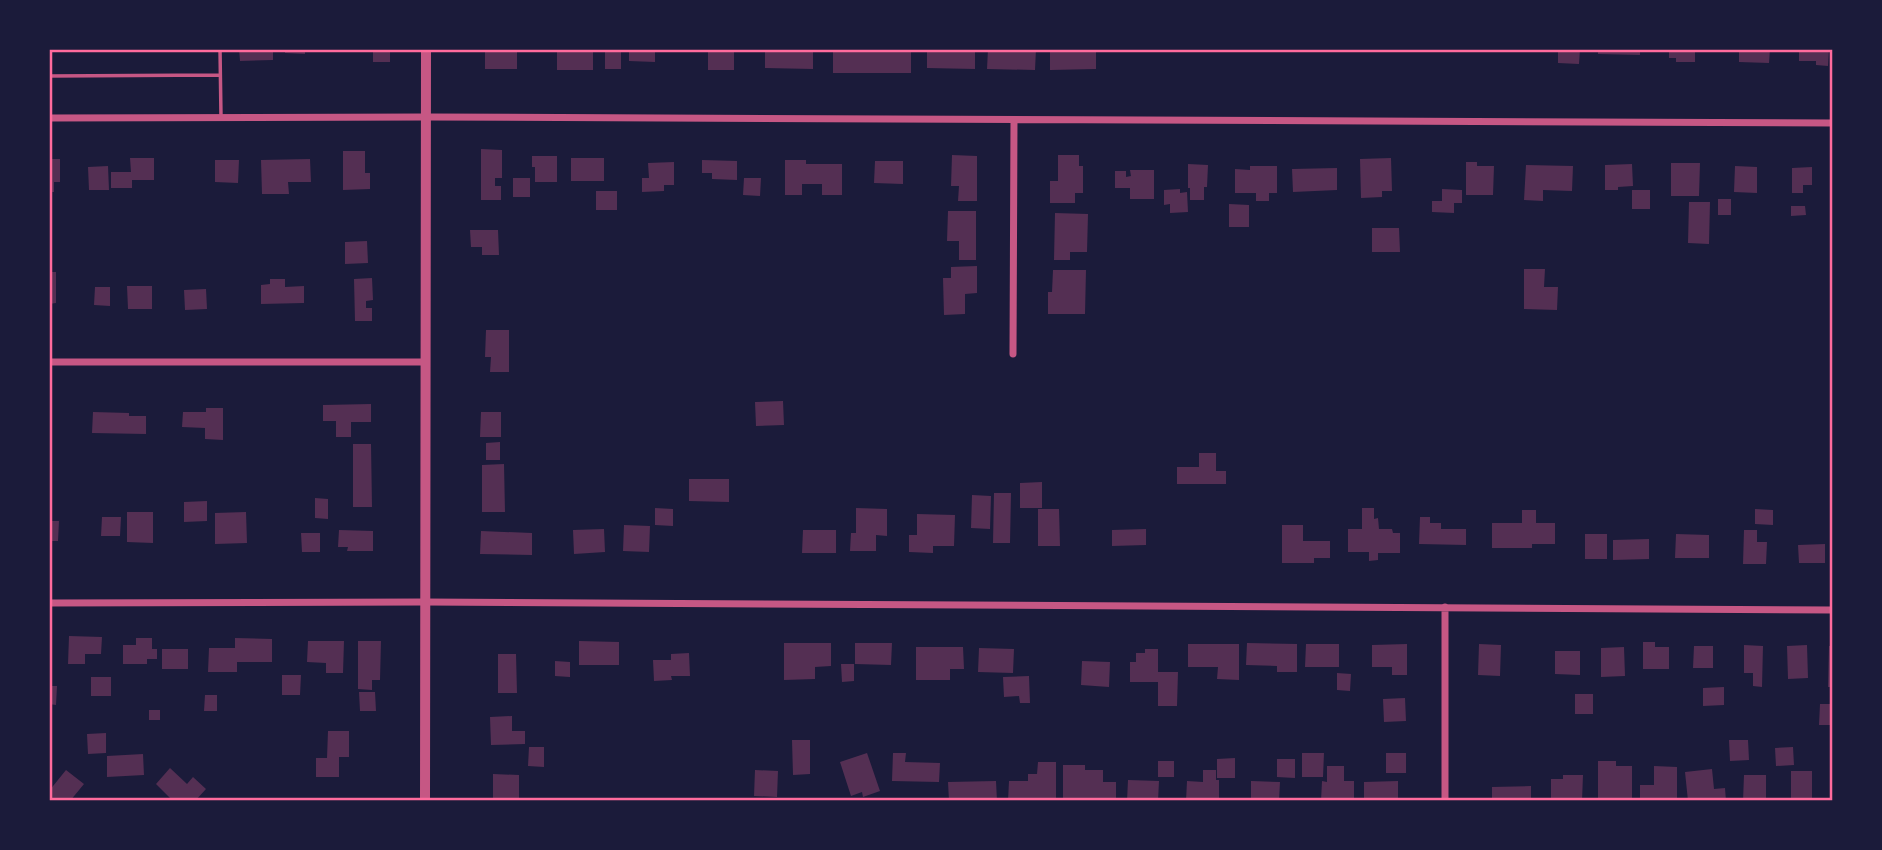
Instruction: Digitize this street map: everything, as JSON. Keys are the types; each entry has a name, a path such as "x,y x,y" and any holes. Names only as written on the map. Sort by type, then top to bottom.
{"street":[{"path":"425,801 426,49"},
{"path":"49,118 426,117 1833,124"},
{"path":"1013,354 1014,120"},
{"path":"49,362 425,362"},
{"path":"49,603 425,602 1833,610"},
{"path":"1444,607 1444,801"}],"lane":[{"path":"220,49 221,117"},
{"path":"49,76 220,75"}],"building":[{"path":"239,49 282,49 282,52 273,52 273,60 240,61"},
{"path":"285,49 305,49 305,54 285,53"},
{"path":"373,49 390,49 390,62 373,62"},
{"path":"485,49 517,49 517,69 485,69"},
{"path":"557,49 593,49 593,70 557,70"},
{"path":"605,49 621,49 621,69 605,69"},
{"path":"629,49 655,49 655,62 629,61"},
{"path":"708,49 734,49 734,70 708,70"},
{"path":"765,49 813,49 813,69 765,68"},
{"path":"833,49 911,49 911,73 833,73"},
{"path":"927,49 975,49 975,69 927,68"},
{"path":"988,49 1036,49 1035,70 987,69"},
{"path":"1050,49 1096,49 1096,69 1050,70"},
{"path":"1558,49 1580,49 1579,64 1558,63"},
{"path":"1598,49 1640,49 1640,55 1598,54"},
{"path":"1669,49 1695,49 1695,62 1676,62 1676,58 1669,58"},
{"path":"1739,49 1770,49 1769,63 1739,62"},
{"path":"1799,49 1829,49 1828,66 1816,65 1816,61 1799,61"},
{"path":"481,149 502,150 502,178 495,178 495,186 501,186 501,200 481,200"},
{"path":"343,151 365,151 365,173 370,173 370,189 343,190"},
{"path":"952,155 977,156 977,201 958,201 959,186 951,186"},
{"path":"1058,155 1079,155 1079,166 1083,166 1083,193 1075,193 1075,203 1050,203 1050,181 1058,181"},
{"path":"532,156 557,156 557,182 535,182"},
{"path":"130,158 154,158 154,180 132,180 132,188 111,188 111,172 131,172"},
{"path":"571,158 604,158 604,181 571,181"},
{"path":"1391,158 1392,191 1382,191 1382,197 1361,198 1360,159"},
{"path":"49,159 60,159 60,182 54,182 54,192 49,192"},
{"path":"310,159 311,182 288,182 289,194 262,194 261,160"},
{"path":"215,160 239,160 238,183 215,182"},
{"path":"702,160 737,161 737,180 712,179 712,173 702,173"},
{"path":"785,160 806,160 806,164 842,164 842,195 822,195 822,184 802,184 802,195 785,195"},
{"path":"875,161 903,161 903,184 874,183"},
{"path":"674,162 674,185 664,185 664,191 642,192 642,178 649,178 648,163"},
{"path":"1466,162 1477,162 1477,166 1494,166 1493,195 1466,195"},
{"path":"1671,163 1700,163 1699,196 1671,196"},
{"path":"1188,164 1208,165 1204,200 1190,200"},
{"path":"1632,164 1633,186 1605,190 1605,165"},
{"path":"1526,165 1573,166 1572,191 1543,190 1543,201 1524,200"},
{"path":"108,166 109,190 89,190 88,167"},
{"path":"1250,166 1277,166 1277,193 1269,193 1269,201 1256,201 1256,193 1235,193 1235,169 1250,170"},
{"path":"1735,166 1757,167 1757,193 1734,192"},
{"path":"1812,167 1812,185 1803,185 1803,193 1792,193 1792,168"},
{"path":"1337,168 1337,190 1293,192 1292,169"},
{"path":"1130,170 1154,170 1154,199 1130,199 1130,188 1115,188 1115,171 1126,171 1126,177 1131,176"},
{"path":"513,178 530,178 530,197 513,197"},
{"path":"744,178 761,178 760,196 743,195"},
{"path":"1180,189 1180,193 1187,192 1188,212 1170,213 1170,204 1164,205 1164,190"},
{"path":"1442,189 1462,190 1462,203 1454,203 1454,213 1432,212 1432,201 1442,201"},
{"path":"1632,190 1650,190 1650,209 1632,209"},
{"path":"596,191 617,191 617,210 596,210"},
{"path":"1718,199 1731,199 1731,215 1718,215"},
{"path":"1689,202 1710,202 1709,244 1688,243"},
{"path":"1229,204 1249,205 1249,227 1229,227"},
{"path":"1791,206 1805,206 1806,215 1791,216"},
{"path":"948,211 976,211 976,260 959,260 959,241 947,241"},
{"path":"1055,213 1088,214 1087,252 1070,252 1070,260 1054,260"},
{"path":"1372,228 1399,228 1400,252 1372,252"},
{"path":"470,230 498,230 499,255 482,255 482,247 471,247"},
{"path":"367,241 368,263 345,264 345,242"},
{"path":"977,266 977,293 965,294 965,314 944,315 943,278 951,278 951,267"},
{"path":"1524,269 1545,269 1544,287 1558,287 1557,310 1524,309"},
{"path":"1053,270 1086,270 1085,314 1048,314 1048,292 1052,292"},
{"path":"49,272 56,272 56,303 49,304"},
{"path":"372,278 373,300 366,301 366,308 372,308 372,321 355,321 354,279"},
{"path":"270,279 285,279 285,287 304,286 304,303 261,304 261,285 270,284"},
{"path":"127,286 152,286 152,309 128,309"},
{"path":"95,287 110,287 110,306 94,305"},
{"path":"206,289 207,309 185,310 184,290"},
{"path":"486,330 509,330 509,372 490,372 491,357 485,357"},
{"path":"783,401 784,425 756,426 755,402"},
{"path":"371,404 371,422 351,422 351,437 336,437 336,421 323,421 323,405"},
{"path":"206,408 223,408 223,440 205,439 205,428 182,427 183,412 206,412"},
{"path":"93,412 146,416 146,434 92,433"},
{"path":"481,412 501,412 501,437 480,437"},
{"path":"500,442 500,460 486,460 486,443"},
{"path":"353,444 371,444 372,507 353,507"},
{"path":"1199,453 1216,453 1216,471 1226,471 1226,484 1177,484 1177,467 1199,467"},
{"path":"504,464 505,512 482,512 482,465"},
{"path":"689,479 729,479 729,502 689,501"},
{"path":"1042,482 1042,508 1020,508 1020,483"},
{"path":"994,493 1011,493 1010,543 993,543"},
{"path":"972,495 991,496 990,529 971,528"},
{"path":"315,498 328,499 328,519 315,518"},
{"path":"207,501 207,521 184,522 184,502"},
{"path":"655,508 673,509 673,526 655,525"},
{"path":"856,508 887,509 887,536 876,535 876,551 850,551 851,533 856,533"},
{"path":"1362,508 1374,508 1374,519 1378,518 1379,529 1392,529 1393,533 1400,533 1400,553 1378,553 1378,560 1369,561 1369,552 1348,552 1348,529 1362,529"},
{"path":"1038,509 1059,509 1060,546 1038,546"},
{"path":"1755,509 1773,510 1773,525 1755,524"},
{"path":"1522,510 1536,510 1536,523 1555,523 1555,544 1532,544 1532,548 1492,548 1492,523 1522,523"},
{"path":"127,512 153,512 153,543 127,542"},
{"path":"246,512 247,543 215,544 215,513"},
{"path":"917,514 955,515 954,546 933,546 933,553 909,552 909,535 917,535"},
{"path":"102,517 121,517 120,536 101,536"},
{"path":"1420,517 1430,517 1430,523 1441,523 1441,529 1466,529 1466,545 1419,544"},
{"path":"49,521 59,521 58,541 49,541"},
{"path":"624,525 650,526 649,552 623,551"},
{"path":"1282,525 1303,525 1303,541 1330,541 1330,558 1314,558 1314,563 1282,563"},
{"path":"604,529 605,552 574,554 573,530"},
{"path":"1146,529 1146,545 1112,546 1112,530"},
{"path":"339,530 373,531 373,551 347,551 348,547 338,547"},
{"path":"803,530 836,530 836,553 802,553"},
{"path":"1744,530 1757,530 1757,542 1767,542 1766,564 1743,564"},
{"path":"481,531 532,533 532,555 480,554"},
{"path":"301,533 320,533 320,552 302,552"},
{"path":"1585,534 1607,534 1607,559 1585,559"},
{"path":"1676,534 1709,535 1709,558 1675,558"},
{"path":"1649,539 1649,559 1613,560 1613,540"},
{"path":"1825,544 1825,563 1799,563 1798,545"},
{"path":"69,636 102,637 101,654 85,654 85,664 68,664"},
{"path":"136,638 152,638 152,649 157,649 157,659 147,659 147,664 123,664 123,645 136,645"},
{"path":"235,638 272,639 272,662 237,662 237,672 208,672 209,648 235,648"},
{"path":"308,641 344,641 343,673 326,673 326,663 307,662"},
{"path":"358,641 381,641 380,680 372,680 372,690 358,689"},
{"path":"579,641 619,642 619,665 579,665"},
{"path":"1643,642 1655,642 1655,647 1669,647 1669,669 1643,669"},
{"path":"784,643 831,643 831,666 815,667 815,679 784,680"},
{"path":"855,643 892,643 891,665 855,664"},
{"path":"1247,643 1297,644 1297,672 1277,672 1277,666 1246,665"},
{"path":"1188,644 1239,644 1239,680 1217,679 1218,667 1188,667"},
{"path":"1306,644 1339,644 1339,667 1305,667"},
{"path":"1407,644 1407,675 1392,675 1392,667 1372,667 1372,645"},
{"path":"1479,644 1501,645 1500,676 1478,675"},
{"path":"1744,645 1763,646 1762,687 1753,686 1753,673 1744,673"},
{"path":"1807,645 1808,678 1788,679 1787,646"},
{"path":"1694,646 1713,646 1713,668 1693,668"},
{"path":"1829,646 1833,646 1833,687 1828,687"},
{"path":"916,647 963,647 964,669 950,669 950,680 916,680"},
{"path":"1624,647 1625,676 1601,677 1601,648"},
{"path":"979,648 1014,649 1013,673 978,672"},
{"path":"162,649 188,649 188,669 162,669"},
{"path":"1145,649 1158,649 1158,672 1178,672 1177,706 1158,706 1158,682 1130,682 1130,662 1136,662 1136,653 1145,653"},
{"path":"1555,651 1580,651 1580,675 1555,674"},
{"path":"689,653 690,676 671,676 672,680 654,681 653,660 671,660 671,654"},
{"path":"498,654 516,654 517,693 498,693"},
{"path":"555,661 570,662 570,677 555,676"},
{"path":"1082,661 1110,662 1109,687 1081,685"},
{"path":"841,664 854,664 854,681 842,682"},
{"path":"1337,673 1351,674 1350,691 1337,690"},
{"path":"282,675 301,675 300,695 282,695"},
{"path":"1029,676 1030,703 1020,703 1019,696 1004,697 1003,677"},
{"path":"91,677 111,677 111,696 91,696"},
{"path":"49,686 57,686 56,705 49,704"},
{"path":"1724,687 1724,705 1703,706 1703,688"},
{"path":"359,692 375,692 376,711 360,711"},
{"path":"1575,694 1593,694 1593,714 1575,714"},
{"path":"205,695 217,695 217,711 204,711"},
{"path":"1405,698 1406,721 1384,722 1383,699"},
{"path":"1820,704 1833,704 1833,725 1819,725"},
{"path":"149,710 160,710 160,720 149,720"},
{"path":"512,716 512,731 525,731 525,744 491,745 490,717"},
{"path":"328,731 349,731 349,757 339,757 339,777 316,777 316,758 327,758"},
{"path":"106,733 106,753 88,754 87,734"},
{"path":"792,740 810,740 810,774 793,775"},
{"path":"1729,740 1748,740 1749,760 1730,761"},
{"path":"529,747 544,747 544,767 528,766"},
{"path":"1793,747 1794,765 1776,766 1775,748"},
{"path":"867,753 880,791 863,797 862,792 851,796 840,762"},
{"path":"893,753 906,753 905,762 940,763 939,782 892,781"},
{"path":"1302,753 1324,753 1323,777 1302,777"},
{"path":"1386,753 1406,753 1406,773 1386,773"},
{"path":"143,754 144,775 107,777 107,756"},
{"path":"1235,758 1235,778 1217,778 1217,759"},
{"path":"1277,759 1295,759 1295,778 1277,777"},
{"path":"1158,761 1174,761 1174,777 1158,777"},
{"path":"1598,761 1616,761 1616,766 1632,766 1632,801 1598,800"},
{"path":"1038,762 1056,762 1056,801 1008,801 1009,781 1028,781 1028,774 1037,774"},
{"path":"1063,765 1085,765 1085,770 1103,770 1103,782 1116,782 1116,801 1063,801"},
{"path":"1327,766 1344,766 1344,781 1354,781 1354,801 1321,801 1322,781 1327,782"},
{"path":"1654,766 1677,767 1677,801 1640,801 1640,785 1654,785"},
{"path":"170,768 187,784 193,777 206,789 195,801 173,801 156,784"},
{"path":"1712,769 1714,789 1725,788 1726,801 1688,801 1685,772"},
{"path":"66,770 84,784 70,801 49,801 49,791"},
{"path":"755,770 778,771 777,797 754,796"},
{"path":"1203,770 1216,770 1219,801 1186,801 1187,781 1203,782"},
{"path":"1791,771 1812,771 1812,801 1791,801"},
{"path":"493,774 519,775 519,801 493,801"},
{"path":"1563,775 1583,775 1582,801 1551,801 1551,779 1563,779"},
{"path":"1744,775 1766,775 1766,801 1743,801"},
{"path":"1128,780 1159,781 1158,801 1127,801"},
{"path":"996,781 997,801 949,801 948,782"},
{"path":"1251,781 1280,782 1279,801 1251,801"},
{"path":"1398,781 1398,801 1364,801 1364,782"},
{"path":"1531,786 1531,801 1492,801 1492,787"}]}
